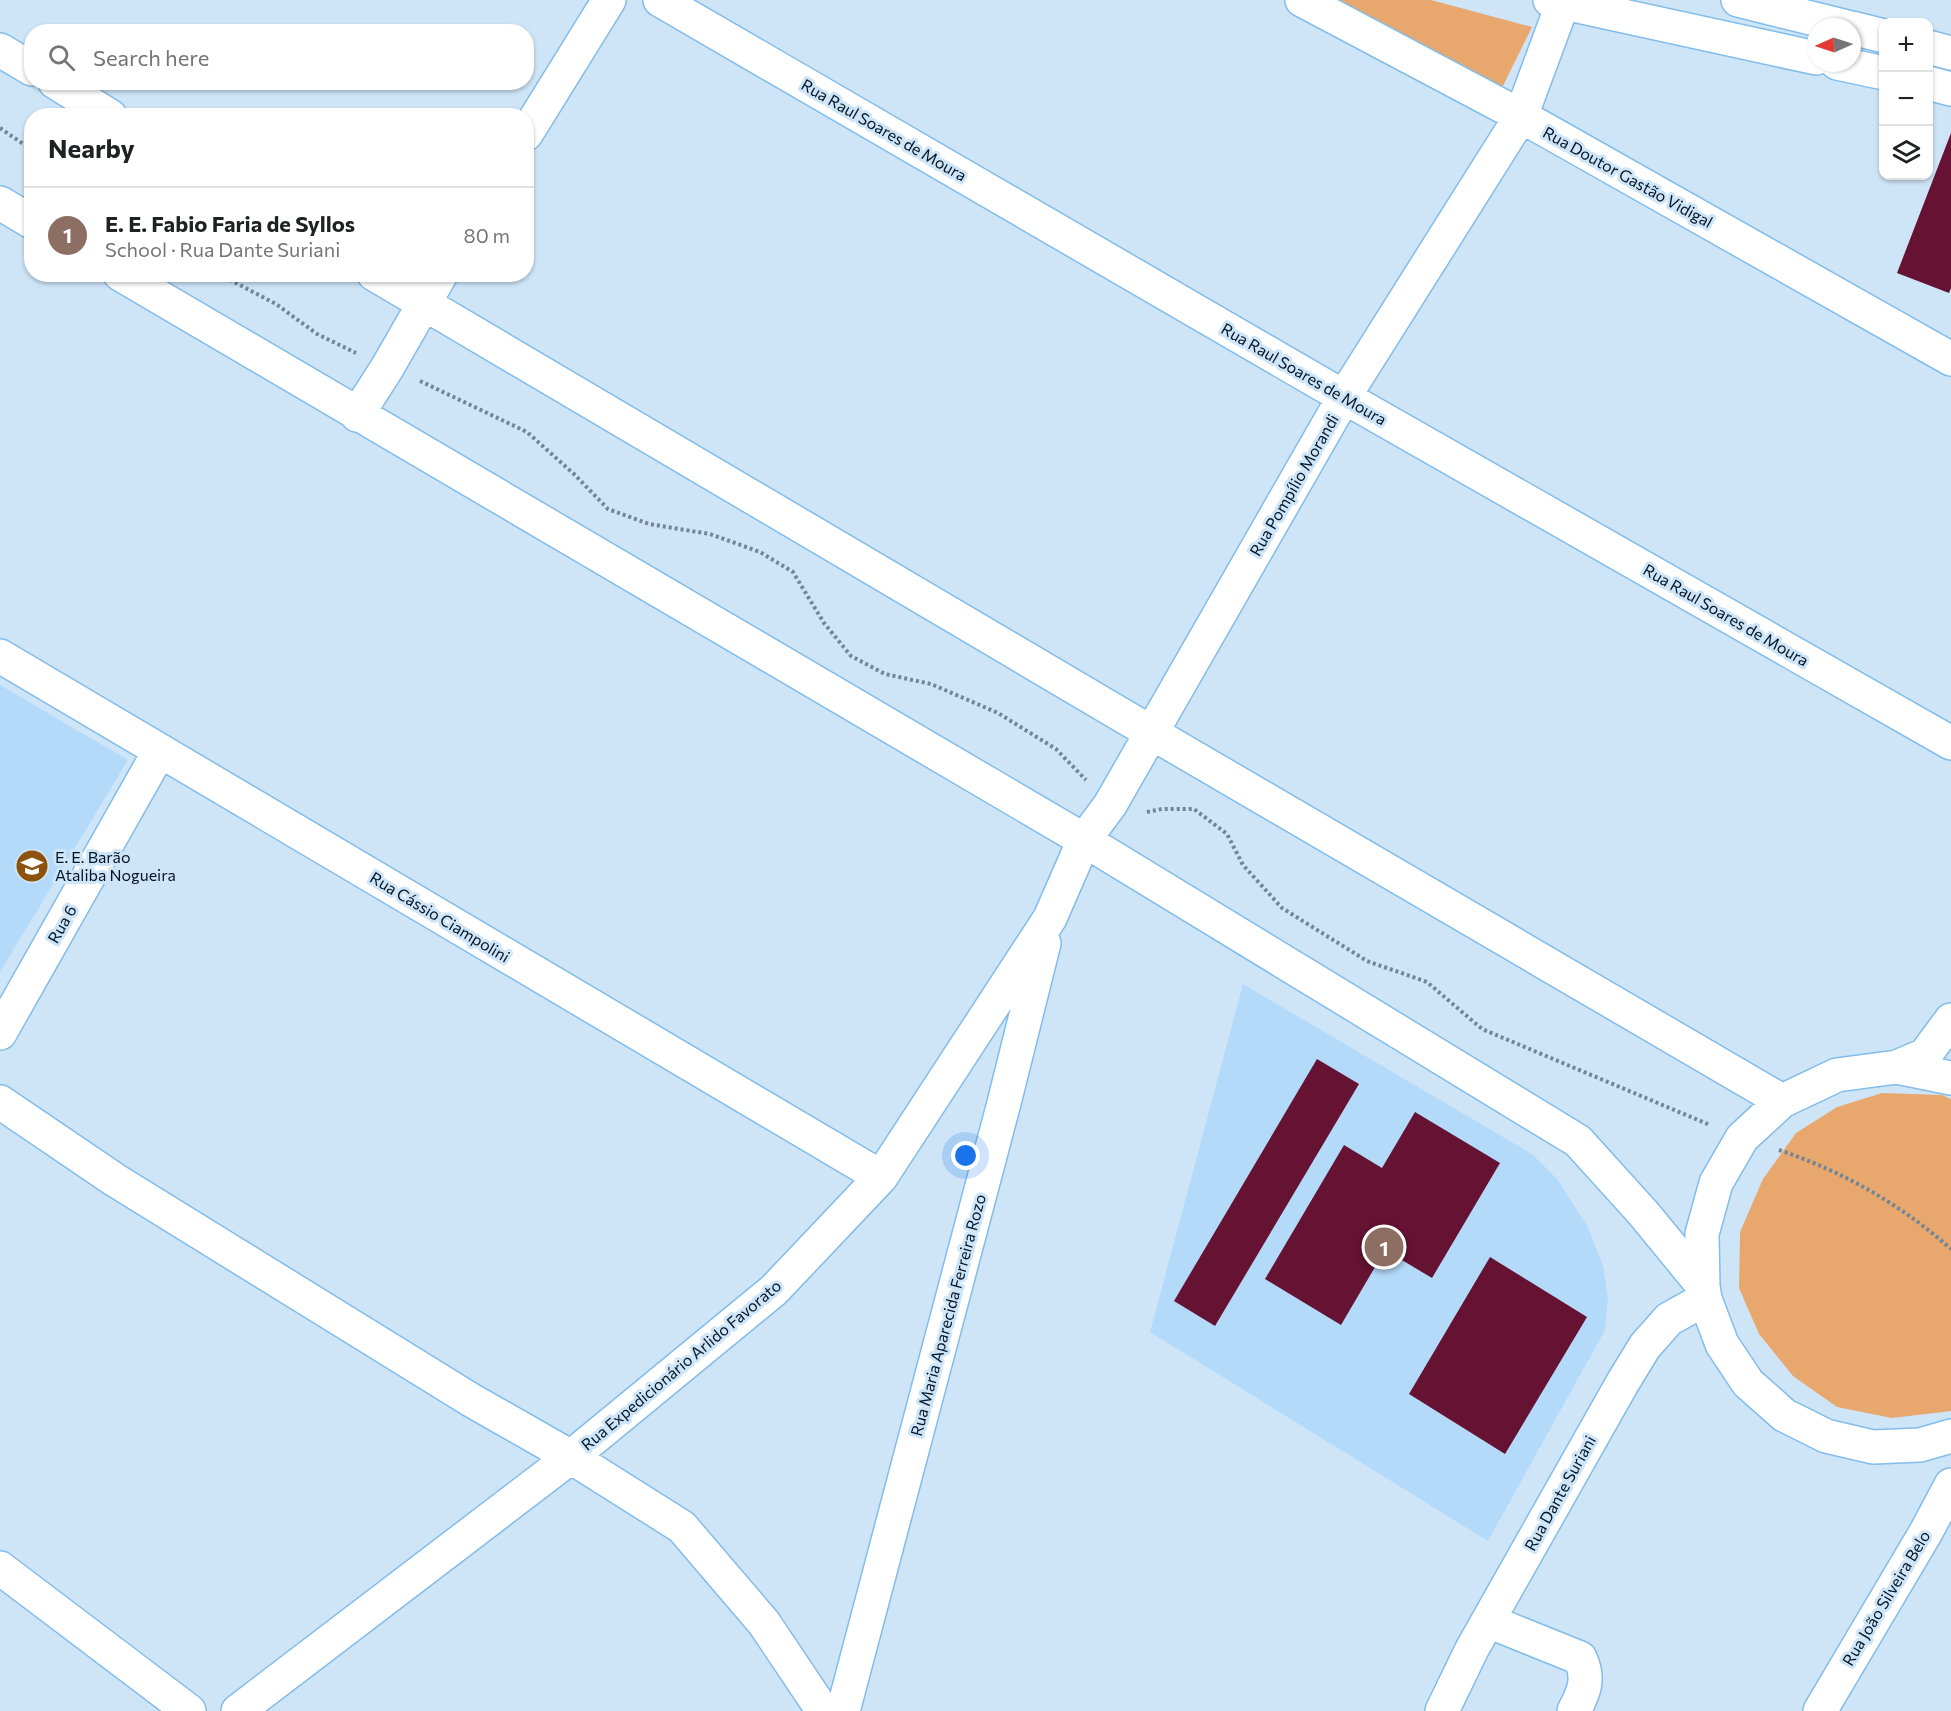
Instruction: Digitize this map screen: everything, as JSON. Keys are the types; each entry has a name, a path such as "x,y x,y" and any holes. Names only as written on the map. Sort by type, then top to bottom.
{"street":[{"path":"534,121 609,0"},
{"name":"Rua Raul Soares de Moura","path":"660,0 1344,397 1951,743"},
{"name":"Rua Doutor Gastão Vidigal","path":"1302,0 1521,116 1951,359"},
{"path":"1738,0 1811,18"},
{"path":"1560,1 1807,56"},
{"name":"Rua Pompílio Morandi","path":"1084,840 1110,805 1344,397 1521,116 1560,1"},
{"path":"1861,30 1879,35"},
{"path":"1933,48 1951,53"},
{"path":"0,50 24,64"},
{"path":"1861,68 1879,72"},
{"path":"1933,84 1951,89"},
{"path":"68,90 97,108"},
{"path":"0,203 24,217"},
{"path":"133,282 1084,840 1578,1141 1644,1214 1704,1293"},
{"path":"387,282 1782,1101"},
{"path":"357,415 436,282"},
{"name":"Rua Cássio Ciampolini","path":"0,656 881,1177"},
{"name":"Rua 6","path":"0,1033 159,752"},
{"name":"Rua Expedicionário Arlido Favorato","path":"238,1711 571,1457 774,1290 881,1177 1050,918 1084,840"},
{"name":"Rua Maria Aparecida Ferreira Rozo","path":"843,1711 1004,1103 1050,918"},
{"path":"1951,1020 1926,1055 1897,1067 1837,1074 1782,1101 1742,1138 1716,1183 1702,1234 1704,1293 1722,1344 1748,1383 1784,1415 1826,1436 1873,1447 1920,1445 1951,1436"},
{"path":"1897,1067 1951,1078"},
{"path":"0,1102 125,1186 471,1400 571,1457 682,1527 764,1623 823,1711"},
{"name":"Rua Dante Suriani","path":"1442,1711 1472,1648 1645,1346 1669,1319 1704,1293"},
{"name":"Rua João Silveira Belo","path":"1820,1711 1926,1532 1951,1485"},
{"path":"0,1568 189,1711"},
{"path":"1488,1620 1580,1658 1586,1674 1585,1689 1574,1711"}],"path":[{"path":"0,128 24,144"},
{"path":"234,282 276,304 317,334 387,368 442,390 527,432 574,474 608,509 649,524 710,534 760,552 793,572 824,623 851,656 885,674 931,684 998,712 1056,749 1110,805 1139,814 1162,809 1194,809 1227,834 1243,865 1282,908 1367,961 1427,982 1482,1029 1742,1138 1817,1163 1876,1193 1929,1230 1951,1249"}],"shaded area":[{"path":"1298,0 1431,0 1532,27 1491,110"},
{"name":"E. E. Barão Ataliba Nogueira","path":"0,685 128,760 0,972"},
{"path":"1243,984 1532,1154 1557,1179 1588,1227 1603,1266 1608,1297 1605,1330 1488,1541 1150,1332"},
{"path":"1882,1093 1942,1095 1951,1099 1951,1411 1892,1418 1837,1407 1793,1376 1759,1334 1739,1288 1740,1232 1763,1179 1796,1133 1837,1107"}],"building":[{"path":"1951,133 1951,288 1949,293 1897,273"},
{"path":"1317,1059 1359,1084 1215,1326 1174,1301"},
{"path":"1415,1112 1500,1163 1432,1278 1385,1250 1341,1325 1265,1279 1344,1145 1382,1168"},
{"path":"1490,1257 1587,1317 1505,1454 1409,1394"}],"place":[{"name":"E. E. Barão Ataliba Nogueira","path":"32,866"},
{"name":"E. E. Fabio Faria de Syllos","path":"1384,1247"}]}
